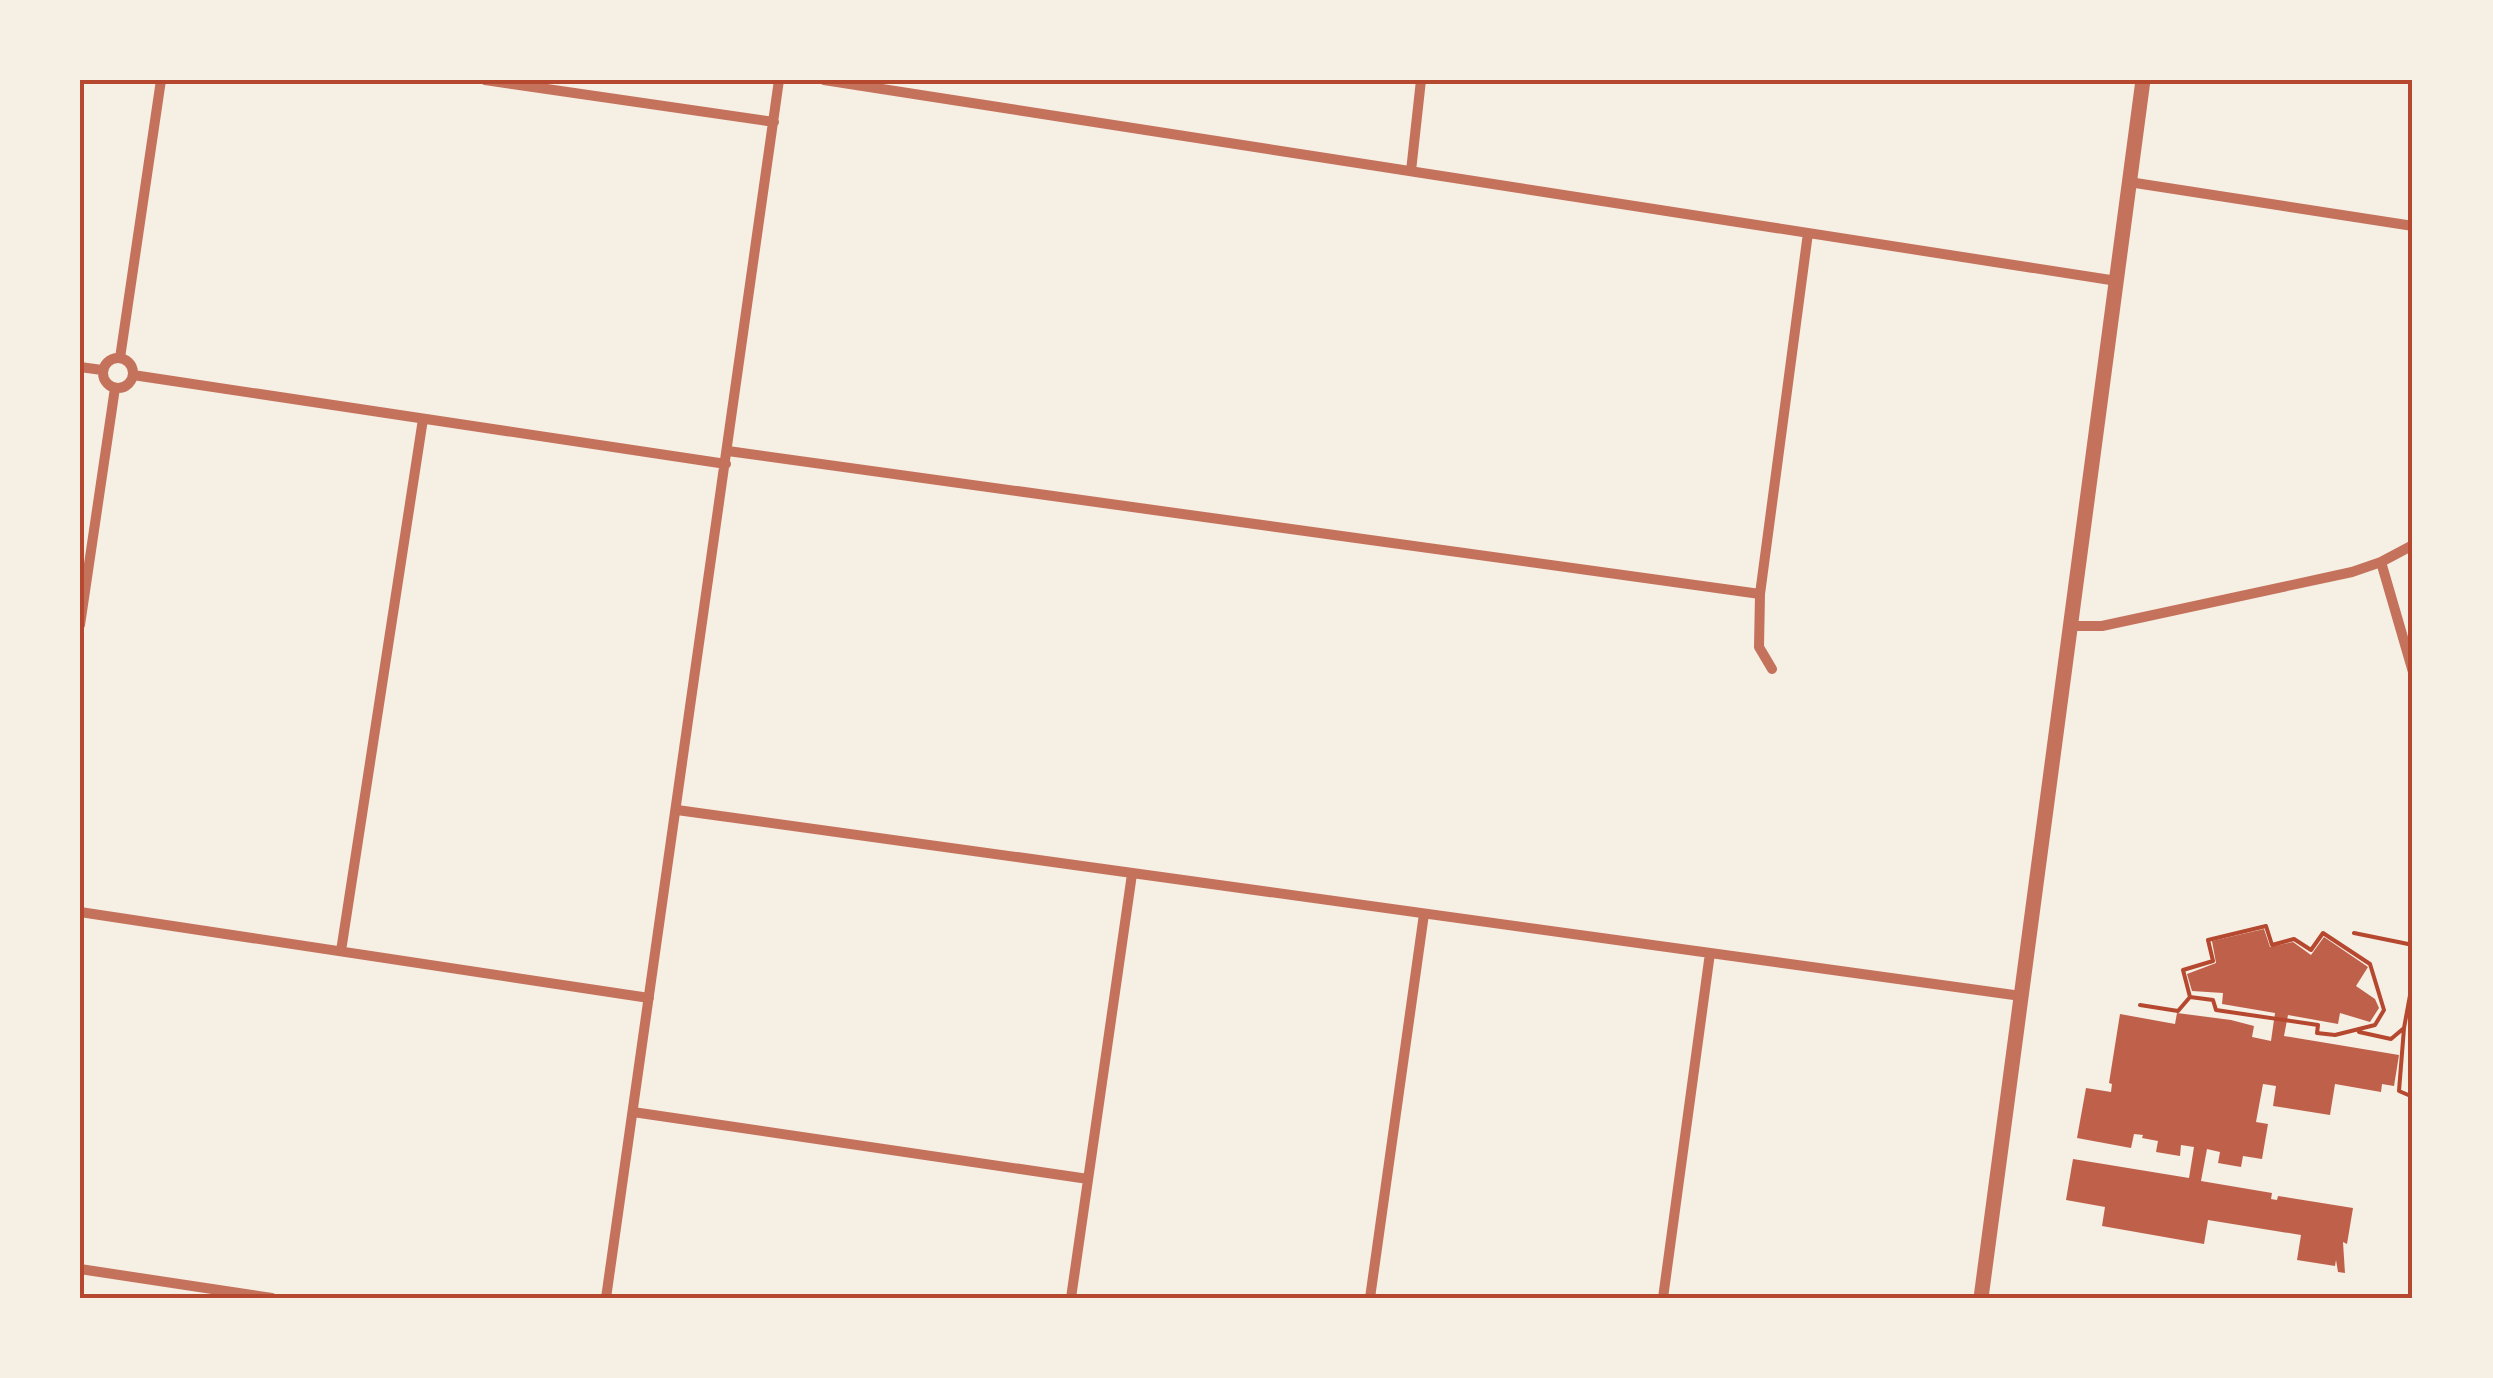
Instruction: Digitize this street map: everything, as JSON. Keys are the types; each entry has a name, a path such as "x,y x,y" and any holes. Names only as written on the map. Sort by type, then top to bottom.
{"street":[{"path":"120,358 161,80"},
{"path":"485,80 774,122"},
{"path":"606,1298 779,80"},
{"path":"824,80 2117,280"},
{"path":"1410,171 1422,80"},
{"path":"1981,1298 2142,80"},
{"path":"2129,182 2413,226"},
{"path":"1772,669 1759,647 1757,635 1760,594 1808,233"},
{"path":"115,388 104,380 102,370 106,362 120,358"},
{"path":"115,388 129,384 133,375 131,366 120,358"},
{"path":"80,367 102,370"},
{"path":"133,375 726,464"},
{"path":"80,625 115,388"},
{"path":"341,951 423,418"},
{"path":"728,451 1760,594"},
{"path":"2072,626 2120,622 2352,572 2413,545"},
{"path":"2381,562 2413,672"},
{"path":"678,810 2021,996"},
{"path":"1071,1298 1132,874"},
{"path":"80,912 649,998"},
{"path":"1370,1298 1424,914"},
{"path":"1663,1298 1710,954"},
{"path":"633,1112 1088,1179"},
{"path":"80,1269 272,1298"}],"path":[{"path":"2266,926 2272,944 2294,939 2311,950 2323,933 2370,964 2384,1010 2374,1025 2335,1035 2317,1033 2318,1025 2216,1010 2213,1000 2190,997 2184,970 2213,961 2208,940 2266,926"},
{"path":"2354,933 2413,944"},
{"path":"2413,979 2399,1091 2413,1097"},
{"path":"2140,1005 2178,1011 2190,997"},
{"path":"2354,1031 2391,1039 2404,1028"}],"building":[{"path":"2264,929 2270,947 2293,942 2311,955 2324,937 2368,967 2356,986 2375,999 2379,1008 2370,1022 2340,1013 2338,1024 2288,1015 2284,1036 2399,1055 2394,1086 2382,1084 2381,1092 2335,1084 2330,1115 2273,1106 2276,1086 2263,1084 2256,1122 2268,1124 2262,1159 2243,1156 2241,1167 2218,1163 2220,1152 2207,1149 2201,1181 2272,1193 2271,1199 2277,1200 2278,1196 2353,1208 2347,1244 2343,1242 2345,1273 2338,1272 2336,1260 2335,1266 2297,1260 2301,1235 2208,1220 2204,1244 2102,1226 2105,1207 2066,1200 2073,1159 2189,1178 2194,1147 2181,1145 2180,1156 2156,1152 2158,1141 2142,1138 2143,1135 2134,1134 2131,1148 2077,1138 2086,1088 2111,1092 2109,1083 2120,1014 2175,1024 2177,1013 2231,1020 2254,1026 2252,1037 2271,1041 2275,1013 2222,1004 2223,993 2192,991 2187,974 2216,963 2212,941"}]}
